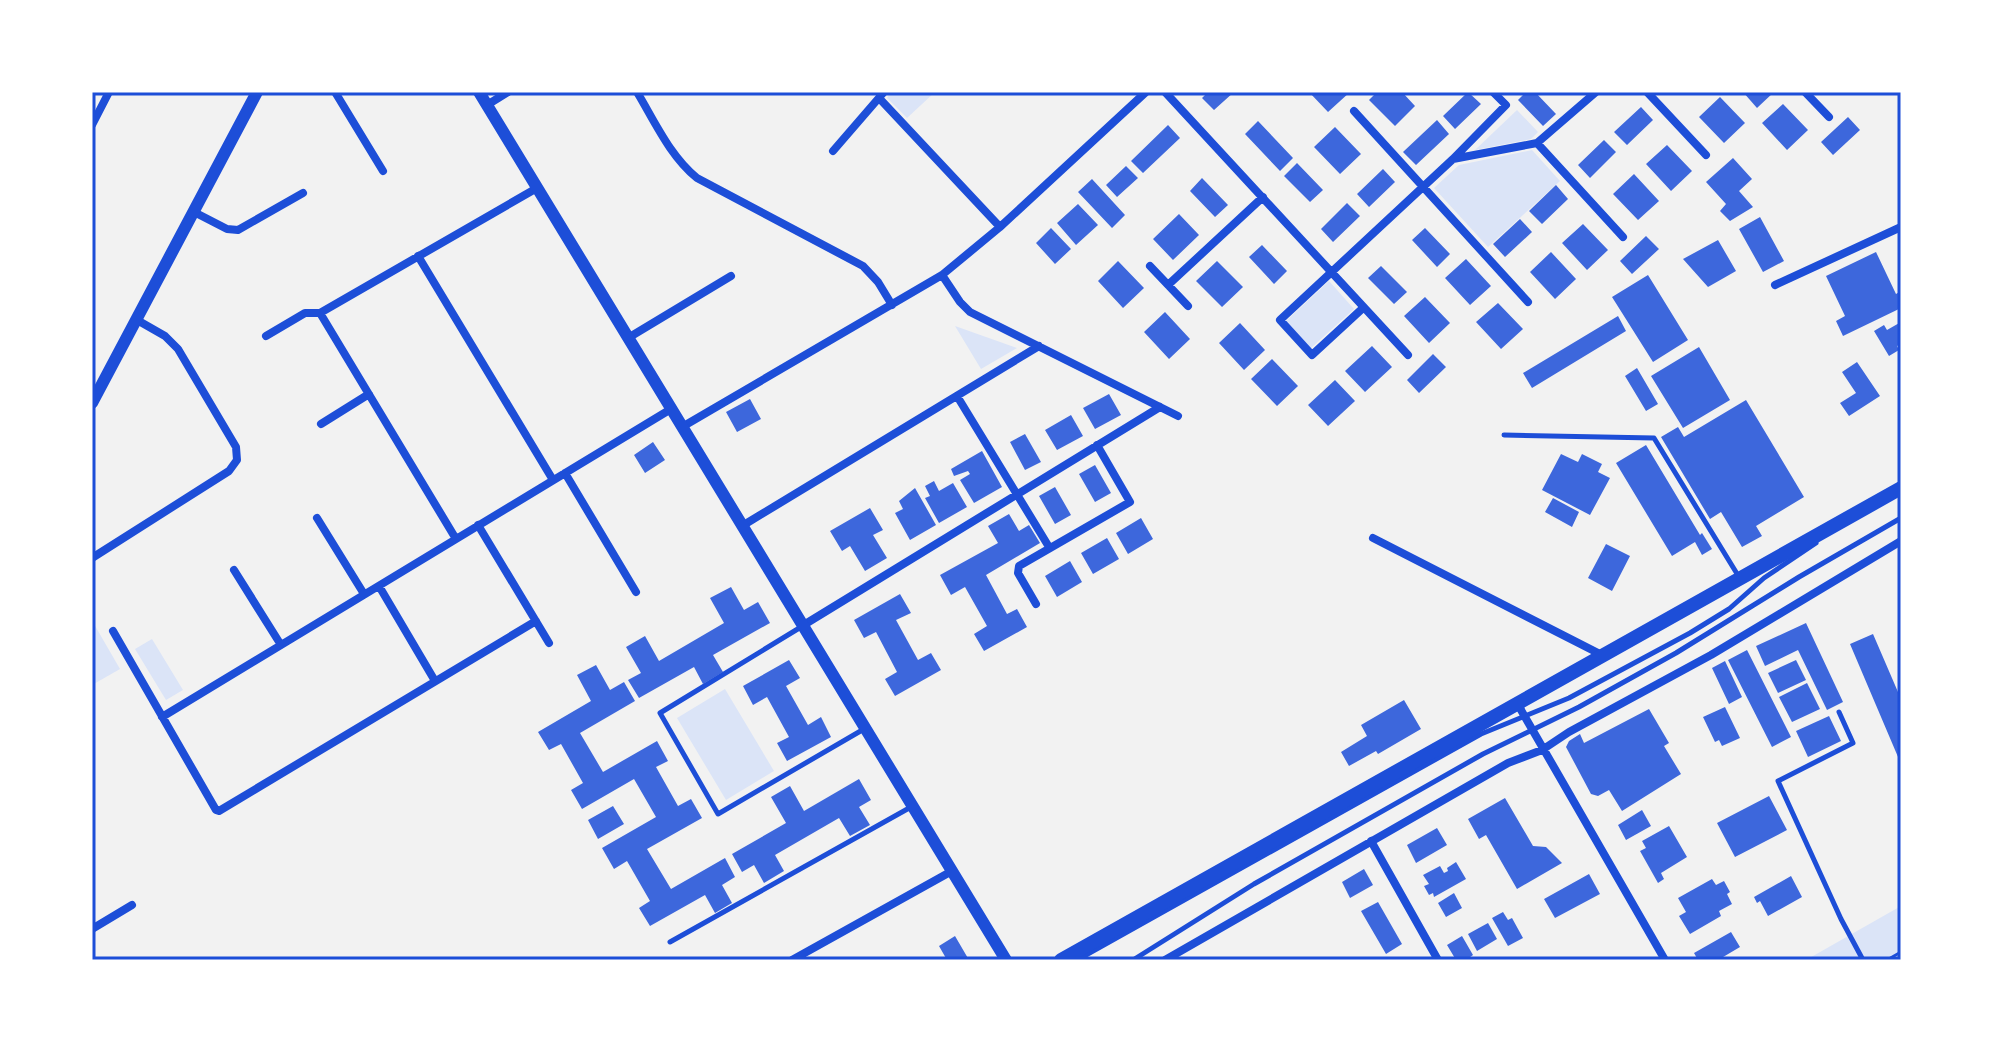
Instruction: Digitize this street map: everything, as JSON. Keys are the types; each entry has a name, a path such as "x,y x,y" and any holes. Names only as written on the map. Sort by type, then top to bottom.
{"main road":[{"path":"1061,960 1520,710 1602,655 1901,488"}],"street":[{"path":"92,125 109,92"},
{"path":"92,403 257,92"},
{"path":"335,92 383,171"},
{"path":"479,92 1006,960"},
{"path":"487,105 508,92"},
{"path":"637,92 685,168 697,178 863,266 878,282 892,305"},
{"path":"1165,92 1408,355"},
{"path":"1363,308 1312,355 1280,320 1453,159 1506,105 1493,92"},
{"path":"1453,159 1537,143 1596,92"},
{"path":"1647,92 1706,155"},
{"path":"1805,92 1829,117"},
{"path":"682,427 942,275 1000,227 1139,94"},
{"path":"833,151 882,95 1000,227"},
{"path":"1354,111 1528,302"},
{"path":"1537,143 1623,237"},
{"path":"266,336 305,313 320,313 537,188"},
{"path":"194,212 227,229 238,230 303,193"},
{"path":"1168,285 1263,197"},
{"path":"1775,285 1901,227"},
{"path":"418,256 553,480"},
{"path":"1150,266 1188,306"},
{"path":"942,275 970,312 1178,416"},
{"path":"628,338 731,276"},
{"path":"320,313 456,539"},
{"path":"92,558 229,471 237,460 236,447 178,349 165,336 137,320"},
{"path":"742,526 1039,346"},
{"path":"321,424 369,394"},
{"path":"957,396 1049,547"},
{"path":"802,626 1160,407"},
{"path":"162,717 671,409"},
{"path":"1036,604 1017,569 1021,564 1130,502 1097,445"},
{"path":"565,473 636,592"},
{"path":"317,518 364,594"},
{"path":"478,525 549,643"},
{"path":"1373,538 1602,655"},
{"path":"1165,960 1517,758 1542,750 1569,732 1711,655 1901,541"},
{"path":"234,570 281,645"},
{"path":"379,586 435,681"},
{"path":"113,631 216,810 224,809 536,621"},
{"path":"1520,710 1665,960"},
{"path":"1371,841 1438,960"},
{"path":"792,960 952,871"},
{"path":"92,929 132,905"}],"lane":[{"path":"1504,435 1654,438 1740,578"},
{"path":"1077,960 1520,710 1569,698 1700,627 1819,541 1901,495"},
{"path":"1133,960 1254,884 1457,768 1665,660 1901,518"},
{"path":"802,626 660,713 718,814 865,728"},
{"path":"1839,712 1853,743 1778,781 1863,960"},
{"path":"670,942 912,806"}],"path":[{"path":"1887,960 1901,952"}],"shaded area":[{"path":"891,92 935,92 907,118 887,98"},
{"path":"1517,110 1538,132 1531,139 1475,150"},
{"path":"1532,150 1560,181 1488,247 1434,188 1459,165"},
{"path":"1329,281 1354,309 1311,348 1286,321"},
{"path":"955,326 1017,348 981,369"},
{"path":"94,624 120,669 92,685 92,626"},
{"path":"152,639 183,690 166,700 135,649"},
{"path":"725,689 774,771 726,800 677,718"},
{"path":"1901,906 1901,952 1887,960 1806,960"}],"building":[{"path":"1208,92 1234,92 1214,110 1202,98"},
{"path":"1309,92 1350,92 1328,112"},
{"path":"1377,92 1402,92 1415,106 1395,126 1369,100"},
{"path":"1468,92 1481,104 1455,129 1443,116"},
{"path":"1526,92 1535,92 1556,114 1543,126 1518,100"},
{"path":"1743,92 1774,92 1757,108"},
{"path":"1720,97 1745,123 1724,143 1699,117"},
{"path":"1783,104 1808,130 1787,150 1762,123"},
{"path":"1641,107 1653,120 1627,145 1614,132"},
{"path":"1848,117 1860,130 1833,155 1821,142"},
{"path":"1437,120 1449,134 1416,165 1403,152"},
{"path":"1258,121 1293,158 1280,171 1245,134"},
{"path":"1168,125 1180,138 1143,173 1131,161"},
{"path":"1335,127 1361,154 1340,174 1314,147"},
{"path":"1604,140 1616,152 1590,178 1578,165"},
{"path":"1667,145 1692,171 1671,191 1646,164"},
{"path":"1733,158 1752,179 1739,191 1753,207 1730,221 1720,211 1726,204 1706,182"},
{"path":"1297,163 1323,190 1310,202 1284,176"},
{"path":"1126,166 1138,178 1117,197 1106,185"},
{"path":"1383,169 1395,182 1369,207 1357,194"},
{"path":"1634,174 1659,201 1638,220 1613,194"},
{"path":"1202,178 1228,205 1215,217 1190,191"},
{"path":"1092,179 1125,215 1112,228 1078,192"},
{"path":"1556,185 1568,199 1542,224 1529,211"},
{"path":"1347,203 1360,216 1333,242 1321,229"},
{"path":"1078,204 1098,225 1076,245 1057,223"},
{"path":"1179,214 1199,235 1173,260 1153,239"},
{"path":"1760,217 1784,261 1763,272 1739,229"},
{"path":"1520,219 1532,232 1505,257 1493,244"},
{"path":"1583,224 1608,250 1587,270 1562,243"},
{"path":"1051,228 1071,249 1055,264 1036,243"},
{"path":"1425,228 1450,254 1437,267 1412,240"},
{"path":"1646,236 1659,249 1632,274 1620,261"},
{"path":"1718,240 1736,271 1708,287 1683,259"},
{"path":"1262,245 1287,271 1274,284 1249,257"},
{"path":"1551,252 1576,279 1555,299 1530,272"},
{"path":"1876,252 1896,294 1901,291 1901,308 1843,336 1836,321 1845,316 1826,276"},
{"path":"1466,259 1491,286 1470,305 1445,278"},
{"path":"1118,261 1144,288 1123,308 1098,281"},
{"path":"1217,261 1243,287 1222,307 1196,281"},
{"path":"1381,266 1407,292 1394,304 1368,278"},
{"path":"1648,275 1688,340 1653,362 1612,297"},
{"path":"1425,297 1450,323 1429,343 1404,316"},
{"path":"1498,303 1523,329 1501,349 1476,322"},
{"path":"1165,312 1190,339 1169,359 1144,332"},
{"path":"1618,316 1626,331 1532,388 1523,373"},
{"path":"1901,322 1899,350 1889,356 1874,331 1884,325 1887,330"},
{"path":"1240,323 1265,350 1244,370 1219,343"},
{"path":"1372,346 1392,367 1365,392 1345,371"},
{"path":"1699,347 1730,400 1683,428 1651,376"},
{"path":"1433,354 1446,367 1419,393 1407,380"},
{"path":"1272,359 1298,386 1277,406 1251,379"},
{"path":"1857,362 1880,396 1849,416 1840,403 1856,393 1842,372"},
{"path":"1637,368 1658,404 1646,411 1625,376"},
{"path":"1335,380 1355,401 1328,426 1308,405"},
{"path":"1109,394 1121,415 1095,429 1083,408"},
{"path":"750,399 761,419 737,432 726,412"},
{"path":"1746,400 1804,497 1756,526 1762,536 1742,547 1721,512 1710,519 1661,437 1678,427 1684,437"},
{"path":"1071,415 1083,436 1057,450 1045,430"},
{"path":"1025,434 1041,462 1025,470 1010,442"},
{"path":"653,442 665,460 645,473 634,455"},
{"path":"1646,445 1700,535 1702,533 1712,549 1702,555 1695,542 1672,556 1616,463"},
{"path":"982,451 1002,487 974,503 960,480 970,474 968,471 954,476 951,469"},
{"path":"1561,454 1578,462 1582,454 1602,464 1598,472 1610,478 1590,515 1542,490"},
{"path":"1095,465 1111,493 1095,502 1079,474"},
{"path":"934,481 939,491 953,483 967,507 939,523 925,498 930,496 925,486"},
{"path":"1055,487 1071,515 1055,524 1039,496"},
{"path":"915,488 936,525 910,540 895,513 903,509 899,501"},
{"path":"1553,498 1579,512 1572,527 1545,512"},
{"path":"870,508 883,530 873,535 887,558 865,571 850,546 842,551 830,531"},
{"path":"1009,514 1019,531 1029,525 1040,543 986,575 1007,614 1017,609 1027,627 984,651 974,634 987,626 965,587 951,595 940,575 998,543 988,526"},
{"path":"1141,518 1153,539 1128,554 1116,533"},
{"path":"1107,538 1119,559 1093,574 1081,553"},
{"path":"1606,544 1630,556 1612,591 1588,578"},
{"path":"1070,561 1082,582 1057,597 1045,576"},
{"path":"731,587 744,610 758,602 770,623 713,655 723,672 703,684 694,667 639,698 628,680 641,673 626,647 645,636 659,661 724,623 710,598"},
{"path":"900,594 911,613 896,620 918,660 931,653 941,670 895,696 885,679 897,672 876,632 864,638 854,620"},
{"path":"1806,623 1843,702 1827,710 1798,650 1765,666 1756,646"},
{"path":"1873,634 1901,699 1901,764 1850,644"},
{"path":"1747,650 1791,737 1772,747 1728,660"},
{"path":"789,660 800,678 786,686 808,725 821,717 831,737 787,761 777,743 789,737 767,697 753,705 743,686"},
{"path":"1796,660 1806,680 1778,693 1768,673"},
{"path":"1725,661 1742,697 1729,704 1712,668"},
{"path":"596,665 610,690 624,682 635,701 580,733 603,772 657,741 668,761 656,767 678,806 691,799 702,818 647,849 671,889 725,858 735,877 722,885 732,903 715,913 705,895 650,926 639,908 650,901 627,861 614,869 602,848 656,817 634,779 582,809 571,790 583,783 561,744 549,750 538,732 591,701 577,675"},
{"path":"1807,683 1820,709 1792,722 1779,697"},
{"path":"1404,700 1421,729 1378,754 1376,751 1349,766 1341,752 1367,736 1361,725"},
{"path":"1725,707 1740,738 1722,746 1719,740 1715,742 1703,717"},
{"path":"1649,709 1669,743 1664,746 1681,774 1622,811 1609,790 1598,796 1591,794 1566,747 1580,734 1584,743"},
{"path":"1829,716 1841,741 1808,757 1796,731"},
{"path":"859,779 871,800 859,807 870,825 850,836 839,818 775,855 784,871 764,883 754,865 742,872 732,854 786,823 771,797 790,786 804,811"},
{"path":"1769,796 1787,830 1735,857 1717,823"},
{"path":"1505,798 1533,846 1546,847 1562,863 1517,889 1486,835 1479,839 1468,819"},
{"path":"613,806 624,824 598,839 588,820"},
{"path":"1642,810 1651,826 1626,840 1618,825"},
{"path":"1669,826 1687,857 1661,873 1664,879 1658,883 1640,851 1646,848 1642,841"},
{"path":"1437,828 1447,845 1416,863 1407,845"},
{"path":"1456,862 1466,879 1434,897 1433,893 1429,895 1424,886 1429,884 1423,875 1440,866 1444,873"},
{"path":"1364,869 1373,885 1350,898 1342,882"},
{"path":"1589,874 1600,894 1555,918 1544,899"},
{"path":"1791,876 1802,897 1768,916 1760,901 1757,903 1754,897"},
{"path":"1712,879 1716,885 1724,881 1732,904 1719,911 1721,916 1690,934 1679,916 1686,912 1678,898"},
{"path":"1454,893 1462,908 1446,917 1438,903"},
{"path":"1378,902 1402,944 1386,954 1361,911"},
{"path":"1503,912 1508,920 1512,918 1523,938 1508,946 1492,918"},
{"path":"1488,923 1497,939 1477,951 1468,934"},
{"path":"1731,932 1740,947 1718,960 1698,960 1694,953"},
{"path":"955,936 969,960 947,960 939,946"},
{"path":"1462,936 1473,955 1466,960 1456,960 1447,945"}]}
